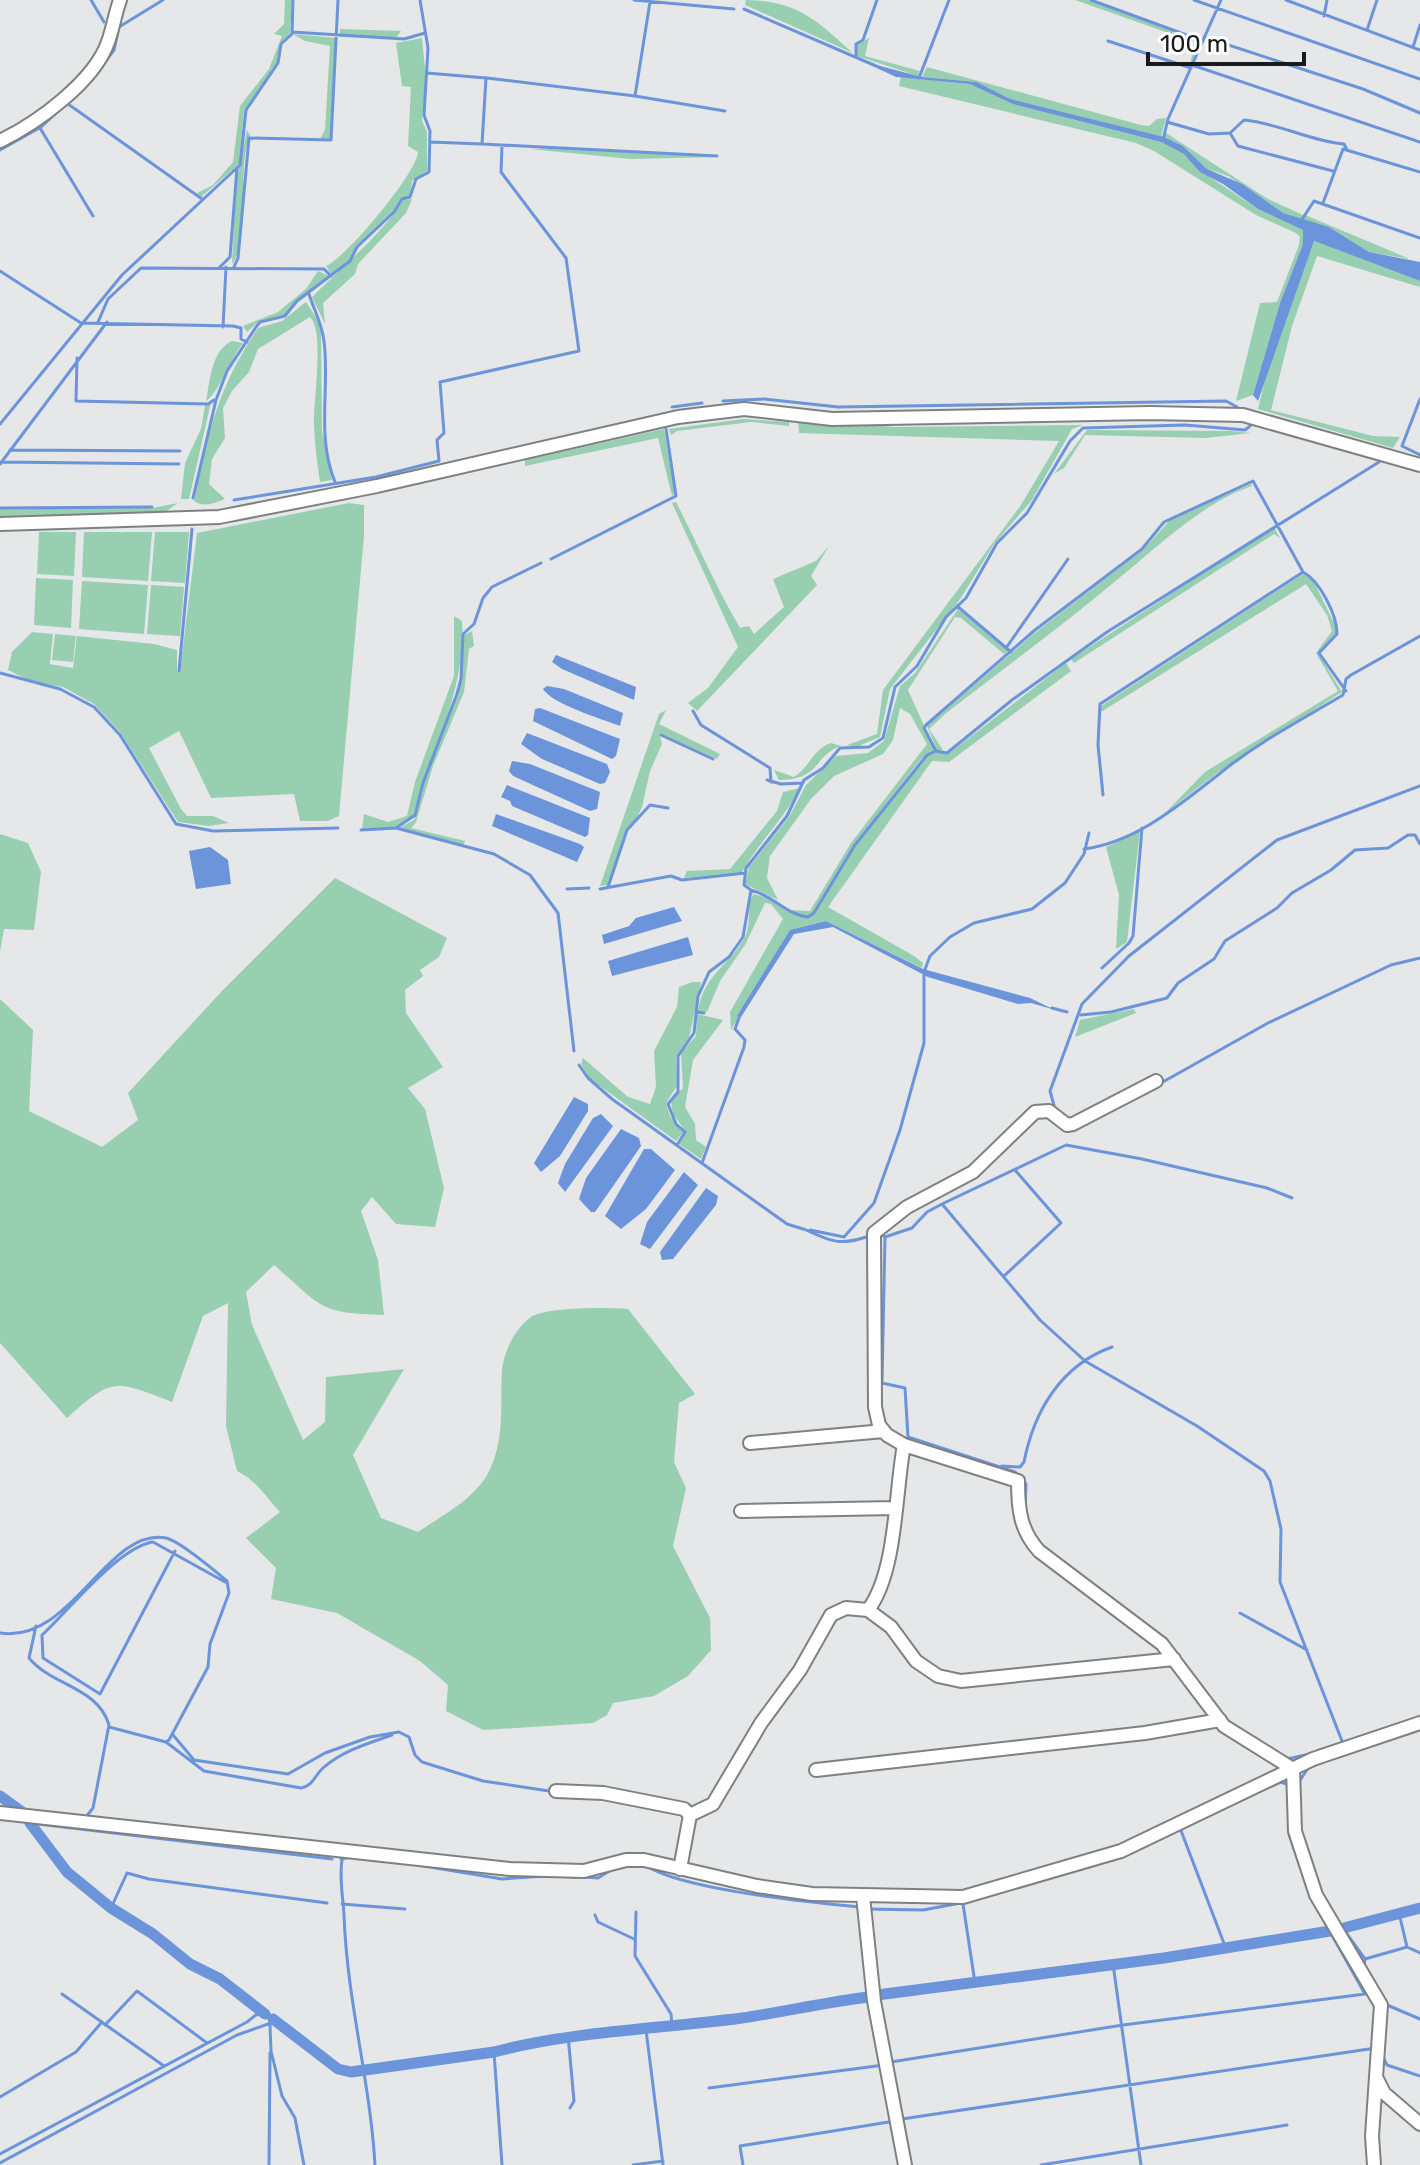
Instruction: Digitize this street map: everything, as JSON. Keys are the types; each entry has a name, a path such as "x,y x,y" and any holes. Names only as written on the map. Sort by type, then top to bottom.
{"street":[{"path":"0,141 45,114 79,84 108,42 120,0"},
{"path":"0,524 117,523 231,516 678,417 744,409 832,419 1150,413 1243,415 1420,465"},
{"path":"1156,1081 1073,1124 1067,1125 1049,1111 1035,1112 973,1172 907,1207 874,1233 872,1370 875,1407 884,1431 904,1445 1018,1481 1018,1509 1026,1537 1039,1551 1153,1636 1220,1720 1267,1756 1293,1769"},
{"path":"750,1443 884,1431"},
{"path":"868,1610 877,1597 884,1576 904,1445"},
{"path":"741,1511 894,1508"},
{"path":"690,1815 713,1804 761,1723 800,1670 831,1615 846,1608 868,1610 891,1627 916,1661 938,1676 961,1681 1174,1659"},
{"path":"816,1770 1145,1733 1220,1720"},
{"path":"0,1813 510,1869 584,1871 626,1860 644,1860 757,1886 863,1896 963,1897 1082,1865 1121,1851 1313,1759 1420,1723"},
{"path":"1293,1769 1295,1831 1316,1895 1381,2005 1372,2136 1374,2165"},
{"path":"556,1791 603,1793 675,1805 690,1815"},
{"path":"680,1869 690,1815"},
{"path":"863,1896 874,2001 905,2165"},
{"path":"1376,2077 1384,2093 1420,2124"}],"green space":[{"path":"285,0 292,0 290,34 280,43 277,62 244,111 239,164 201,197 197,193 213,185 233,162 240,106 269,69 282,36 274,34 284,24"},
{"path":"746,0 779,4 805,14 853,53 745,5"},
{"path":"1075,0 1088,0 1202,41 1190,67 1194,42"},
{"path":"340,29 401,31 396,38 340,37"},
{"path":"293,34 336,38 330,138 320,139 325,130 330,46 305,41"},
{"path":"422,38 426,80 422,121 427,132 427,171 412,181 410,196 400,199 393,211 356,246 351,258 331,274 326,266 349,248 379,214 415,163 418,152 408,146 411,87 402,86 396,43"},
{"path":"869,38 865,56 920,71 918,76 857,56 857,45"},
{"path":"927,67 1141,125 1149,126 1157,119 1166,118 1161,137 1010,99 977,82 922,77"},
{"path":"901,77 970,84 1071,119 1161,142 1184,154 1211,178 1258,209 1304,230 1303,244 1280,303 1253,395 1236,401 1260,303 1277,302 1299,245 1300,237 1296,233 1256,215 1154,151 1136,143 899,86"},
{"path":"247,130 250,135 244,165 243,220 238,252 232,264 236,182"},
{"path":"1166,133 1268,199 1303,215 1301,219 1283,213 1228,176 1207,169 1183,146 1164,137"},
{"path":"530,149 717,157 631,159"},
{"path":"412,199 406,213 358,264 355,274 323,303 325,324 312,297 373,238 403,200"},
{"path":"1305,215 1410,259 1369,252 1329,227 1302,220"},
{"path":"1314,241 1420,281 1420,287 1317,256 1292,326 1271,410 1373,436 1400,437 1393,448 1258,409 1270,359"},
{"path":"318,271 329,276 297,300 285,315 260,320 247,332 243,326 278,312 306,289"},
{"path":"306,302 321,325 322,431 332,480 320,482 318,468 314,426 318,351 310,317 258,349 249,372 232,391 223,408 225,438 212,459 209,484 225,499 209,504 194,501 205,448 218,407 245,349 258,328 282,321"},
{"path":"232,341 243,343 206,401 216,359 225,345"},
{"path":"211,402 189,499 181,499 185,463 201,429 205,405"},
{"path":"743,419 789,422 789,426 751,422 677,431 671,435 669,429"},
{"path":"798,420 896,427 1083,425 1072,429 1032,500 994,544 961,598 890,689 880,737 856,747 847,745 877,734 883,690 1021,505 1059,441 799,433"},
{"path":"664,429 675,493 672,496 658,438 525,466 525,460"},
{"path":"1087,430 1251,433 1205,438 1085,435 1064,468 1054,474"},
{"path":"1251,484 1188,522 945,714 929,729 943,750 937,750 927,726 1036,632 1143,550 1171,519"},
{"path":"676,502 740,628 749,626 754,634 784,607 773,579 816,561 829,546 811,576 817,585 697,711 688,703 708,688 738,647 672,503"},
{"path":"178,503 165,512 0,517 0,509 152,508"},
{"path":"349,503 364,505 364,536 339,816 328,821 300,821 294,794 211,798 179,731 149,748 181,809 187,816 213,816 229,823 208,826 178,822 120,732 94,704 63,687 30,681 8,670 12,652 32,632 53,634 50,664 73,668 77,636 154,644 177,650 177,672 180,672 197,533"},
{"path":"1274,527 1280,538 1274,534 1074,663 1071,659"},
{"path":"39,532 76,532 74,576 37,574"},
{"path":"84,532 152,532 148,581 82,577"},
{"path":"155,532 189,532 185,583 151,581"},
{"path":"1303,574 1313,580 1336,627 1336,633 1318,653 1342,692 1217,773 1165,813 1205,772 1338,691 1316,653 1332,631 1327,615 1306,584 1101,712 1101,706"},
{"path":"36,578 73,580 71,628 34,625"},
{"path":"82,581 148,585 144,634 79,629"},
{"path":"151,585 184,587 180,636 147,634"},
{"path":"958,609 1008,651 1004,654 961,618 955,617 908,690 935,750 921,759 854,845 814,913 794,915 792,910 810,911 851,843 927,744 910,714 900,708 893,740 883,754 834,776 811,799 770,856 767,878 778,900 745,884 749,867 789,817 806,785 836,756 868,753 884,741 900,686 915,673"},
{"path":"454,616 462,621 459,671 446,721 412,819 390,829 362,829 364,814 388,822 407,816 415,782 454,676"},
{"path":"472,631 474,646 469,649 464,692 433,766 416,822 411,828 465,841 463,846 399,828 414,820 424,782 459,693 464,635"},
{"path":"55,634 76,636 73,662 52,660"},
{"path":"1066,663 1071,671 949,762 932,761 828,907 914,956 923,963 922,968 826,921 790,930 731,1030 730,1012 783,919 771,904 765,903 745,945 720,981 707,1012 698,1011 711,979 745,937 753,894 801,917 809,918 815,914 856,846 927,756 936,752 948,754"},
{"path":"666,710 659,724 720,754 717,759 659,733 662,744 650,771 642,807 634,824 626,829 608,885 600,886 659,714"},
{"path":"831,743 841,746 825,755 803,776 779,780 774,770 794,777 819,750"},
{"path":"800,788 742,872 684,878 687,871 730,869 777,811 783,792"},
{"path":"1140,831 1127,942 1116,949 1119,895 1106,847"},
{"path":"0,834 28,843 41,872 34,930 4,929 0,952"},
{"path":"335,878 447,938 439,957 420,970 423,976 405,990 406,1013 443,1067 408,1088 425,1109 444,1188 435,1227 396,1224 372,1197 361,1211 378,1260 384,1315 345,1312 322,1305 274,1265 246,1292 252,1325 303,1440 325,1422 326,1377 404,1369 353,1455 381,1518 418,1532 469,1496 491,1467 500,1431 503,1363 511,1340 520,1327 538,1314 593,1308 628,1309 695,1394 679,1403 674,1462 686,1488 673,1546 710,1618 711,1650 688,1676 654,1696 613,1703 607,1715 593,1723 483,1730 446,1711 448,1685 420,1661 337,1613 271,1599 276,1568 246,1538 280,1512 256,1484 237,1471 226,1426 228,1303 203,1316 172,1402 138,1389 115,1386 95,1395 67,1418 0,1343 0,999 33,1030 29,1111 102,1147 138,1120 128,1093 222,991"},
{"path":"701,982 689,1038 676,1056 677,1086 666,1103 670,1116 683,1132 676,1141 589,1078 581,1064 583,1058 628,1097 650,1104 656,1087 654,1051 677,1007 679,987"},
{"path":"1134,1009 1136,1013 1075,1037 1080,1020"},
{"path":"697,1014 723,1020 693,1060 685,1107 695,1124 696,1140 706,1147 701,1159 679,1144 686,1132 673,1114 671,1101 683,1088 681,1053 696,1036"}],"water":[{"path":"880,66 922,77 977,82 1010,99 1164,137 1183,146 1207,169 1242,184 1283,213 1329,227 1369,252 1420,262 1420,281 1314,241 1258,401 1253,395 1280,303 1303,244 1303,230 1258,209 1200,172 1184,154 1161,142 1013,104 970,84 896,77 879,69"},
{"path":"556,655 636,687 634,700 562,669 552,662"},
{"path":"547,686 564,689 623,713 620,726 556,700 543,689"},
{"path":"540,708 620,739 616,756 612,759 533,721 535,709"},
{"path":"527,733 607,764 610,772 605,783 600,784 542,759 521,744"},
{"path":"512,761 530,764 600,792 597,809 590,811 513,776 509,771"},
{"path":"507,785 590,818 588,835 585,837 512,806 510,801 501,797"},
{"path":"496,814 580,844 584,847 577,862 492,826"},
{"path":"210,847 228,860 231,884 196,889 189,851"},
{"path":"674,907 682,921 604,944 602,935 629,926 636,918"},
{"path":"826,921 923,969 1030,998 1055,1010 1031,1003 1018,1004 928,977 833,927 794,934 741,1017 737,1016 790,930"},
{"path":"688,937 693,955 612,976 608,961"},
{"path":"574,1097 588,1104 588,1111 560,1156 541,1172 534,1163"},
{"path":"601,1114 613,1126 565,1192 558,1183 565,1164 593,1118"},
{"path":"621,1129 639,1138 641,1146 595,1212 591,1212 579,1199 586,1178"},
{"path":"644,1149 651,1149 675,1170 646,1209 621,1229 605,1216"},
{"path":"684,1172 698,1185 650,1249 640,1244 647,1222"},
{"path":"706,1188 718,1196 716,1205 673,1259 662,1260 660,1252"}],"waterway":[{"path":"91,0 104,22"},
{"path":"104,63 114,50 119,27 163,0"},
{"path":"0,424 122,275 240,165 246,110 278,63 281,44 292,34 293,0"},
{"path":"234,267 238,258 249,138 331,140 338,0"},
{"path":"193,498 216,400 227,371 256,327 260,322 285,316 297,301 350,261 357,247 394,212 402,199 410,197 416,179 429,172 430,131 424,115 428,48 420,0"},
{"path":"634,0 734,9"},
{"path":"856,56 856,44 863,40 877,0"},
{"path":"919,78 949,0"},
{"path":"1091,0 1203,41"},
{"path":"1194,0 1420,79"},
{"path":"1163,140 1168,119 1221,0"},
{"path":"1286,0 1420,50"},
{"path":"1324,16 1327,0"},
{"path":"1367,30 1377,0"},
{"path":"635,96 650,2"},
{"path":"744,9 883,69"},
{"path":"1413,47 1420,25"},
{"path":"292,32 404,39 425,33"},
{"path":"1204,37 1363,89 1420,113"},
{"path":"1108,41 1191,68"},
{"path":"1192,65 1420,142"},
{"path":"427,73 486,78 482,144 717,156"},
{"path":"487,78 635,96 725,111"},
{"path":"0,150 41,127 78,93"},
{"path":"68,104 202,199"},
{"path":"1167,122 1209,134 1230,133 1244,120 1257,122 1344,144 1347,150"},
{"path":"40,128 93,216"},
{"path":"1230,133 1238,146 1333,171"},
{"path":"430,142 482,144"},
{"path":"234,500 376,477 439,461 437,440 444,433 440,382 579,351 566,258 501,172 502,145"},
{"path":"1323,203 1343,149 1420,172"},
{"path":"220,267 230,257 237,168"},
{"path":"1301,221 1314,201 1420,238"},
{"path":"223,327 226,267"},
{"path":"98,322 108,299 141,268 324,269 331,276"},
{"path":"0,271 81,323 233,326 241,328 241,339 247,342"},
{"path":"309,294 324,341 326,447 335,482"},
{"path":"0,464 107,322"},
{"path":"77,358 76,401 208,404 214,400"},
{"path":"723,401 764,399 838,407 1226,401 1237,407"},
{"path":"1420,399 1402,446 1420,455"},
{"path":"672,407 702,403"},
{"path":"677,1145 685,1132 676,1124 668,1104 678,1092 678,1056 694,1033 698,996 709,972 729,957 743,937 751,890 744,885 746,868 787,816 804,780 823,768 840,748 869,747 883,738 895,687 917,666 946,617 966,598 997,543 1027,513 1070,441 1083,428 1185,425 1245,430 1250,426"},
{"path":"551,559 676,496 666,429"},
{"path":"10,450 180,451"},
{"path":"1,462 179,464"},
{"path":"751,890 800,916 808,917 814,913 855,845 927,755 936,751 947,753 1012,700 1107,632 1379,462"},
{"path":"936,751 924,728 926,725 1035,630 1142,549 1164,522 1253,481 1303,572 1100,704 1098,745 1103,795"},
{"path":"0,508 152,507"},
{"path":"179,671 192,529"},
{"path":"1006,648 1068,559"},
{"path":"396,828 415,815 423,783 457,694 461,679 463,634 474,624 483,598 492,587 541,563"},
{"path":"1303,572 1321,591 1334,618 1337,634 1319,653 1346,691"},
{"path":"957,606 1011,652"},
{"path":"1084,849 1121,839 1156,821 1247,753 1343,695 1346,679 1351,675 1420,636"},
{"path":"0,673 60,689 94,707 120,735 176,824 213,831 338,828"},
{"path":"693,711 701,725 770,768 771,782"},
{"path":"661,735 713,759"},
{"path":"767,780 781,784 803,783"},
{"path":"1055,1109 1050,1091 1082,1004 1129,956 1277,840 1420,786"},
{"path":"608,887 627,830 650,805 668,808"},
{"path":"361,830 396,828 494,854 530,875 558,913 574,1051"},
{"path":"1102,968 1133,936 1142,828"},
{"path":"810,1230 844,1237 874,1203 900,1130 924,1043 924,972 930,956 950,937 974,923 1032,909 1065,883 1084,854 1089,833"},
{"path":"1081,1015 1111,1012 1167,998 1178,983 1214,959 1225,941 1277,908 1292,893 1331,870 1355,850 1388,848 1408,835 1415,835 1420,844"},
{"path":"600,889 671,876 682,880 745,873"},
{"path":"567,889 589,888"},
{"path":"1161,1083 1268,1023 1391,965 1420,958"},
{"path":"1052,1008 1067,1012"},
{"path":"696,1012 704,1013"},
{"path":"702,1163 744,1047 745,1040 735,1029 740,1015"},
{"path":"579,1065 588,1078 612,1099 787,1224 803,1229"},
{"path":"942,1204 1066,1145 1267,1188 1292,1198"},
{"path":"1004,1276 1061,1223 1015,1170"},
{"path":"879,1233 885,1237 912,1228 927,1212 942,1204 1040,1320 1085,1361 1197,1426 1264,1471 1270,1481 1281,1529 1280,1582 1342,1741"},
{"path":"804,1229 838,1241 853,1241 872,1235"},
{"path":"885,1237 882,1383 905,1388 908,1437 1015,1472 1026,1484 1025,1508"},
{"path":"1002,1466 1020,1467 1024,1462 1043,1408 1064,1378 1078,1365 1112,1347"},
{"path":"0,1633 25,1632 48,1621 69,1605 125,1550 145,1539 172,1540 227,1581 229,1593 210,1644 208,1667 169,1740 166,1742 109,1727"},
{"path":"152,1542 138,1547 109,1568 42,1635 43,1658 100,1694 175,1551"},
{"path":"153,1542 225,1582"},
{"path":"1097,1587 1122,1607"},
{"path":"1240,1613 1307,1650"},
{"path":"1132,1614 1154,1631"},
{"path":"36,1626 29,1658 50,1675 95,1702 109,1725 93,1808 86,1817"},
{"path":"1317,1751 1420,1717"},
{"path":"173,1735 194,1760 288,1774 325,1753 370,1737 399,1732 409,1737 415,1755 422,1762 483,1781 549,1791"},
{"path":"166,1742 204,1771 301,1788 309,1785 323,1768 339,1757 392,1735"},
{"path":"1287,1759 1310,1754"},
{"path":"1299,1782 1308,1768 1322,1762"},
{"path":"1249,1796 1281,1782 1289,1785"},
{"path":"1288,1787 1289,1834 1309,1892"},
{"path":"0,1796 22,1812"},
{"path":"30,1823 332,1859"},
{"path":"30,1823 67,1872 111,1908 153,1934 190,1964 220,1979 265,2014"},
{"path":"1180,1828 1225,1946"},
{"path":"341,1859 351,1857"},
{"path":"342,1860 346,1947 375,2165"},
{"path":"977,1899 1104,1862"},
{"path":"418,1865 502,1879 545,1876"},
{"path":"645,1865 663,1874 716,1888 859,1907"},
{"path":"585,1877 598,1878 614,1868"},
{"path":"111,1908 127,1873 149,1879 327,1903"},
{"path":"553,1876 577,1877"},
{"path":"867,1909 923,1910 966,1902"},
{"path":"891,2062 1123,2025 1365,1994 1314,1903"},
{"path":"342,1904 405,1909"},
{"path":"963,1904 975,1983"},
{"path":"1340,1929 1420,1908"},
{"path":"636,1912 635,1956 671,2014 672,2026"},
{"path":"1399,1913 1407,1947 1420,1953"},
{"path":"595,1915 598,1922 634,1939"},
{"path":"1344,1930 1365,1959 1407,1947"},
{"path":"877,1995 1164,1958 1330,1931"},
{"path":"1365,1959 1364,1965 1383,1998"},
{"path":"1113,1964 1141,2165"},
{"path":"105,2025 137,1991 207,2043"},
{"path":"62,1994 164,2066"},
{"path":"273,2019 338,2069 351,2072 494,2052 554,2039 742,2018 869,1997"},
{"path":"1387,2005 1420,2019"},
{"path":"0,2154 247,2022 261,2011"},
{"path":"1384,2041 1386,2013"},
{"path":"273,2020 270,2025 271,2051 282,2096 295,2118 304,2165"},
{"path":"0,2097 76,2052 102,2022"},
{"path":"0,2163 237,2035 271,2023"},
{"path":"646,2030 663,2165"},
{"path":"568,2035 574,2101 570,2108"},
{"path":"902,2119 1369,2049"},
{"path":"494,2052 502,2165"},
{"path":"269,2165 270,2053"},
{"path":"1383,2057 1387,2065 1420,2076"},
{"path":"709,2088 884,2065"},
{"path":"743,2165 740,2146 895,2121"},
{"path":"1041,2165 1287,2125"},
{"path":"633,2165 663,2161"}]}
